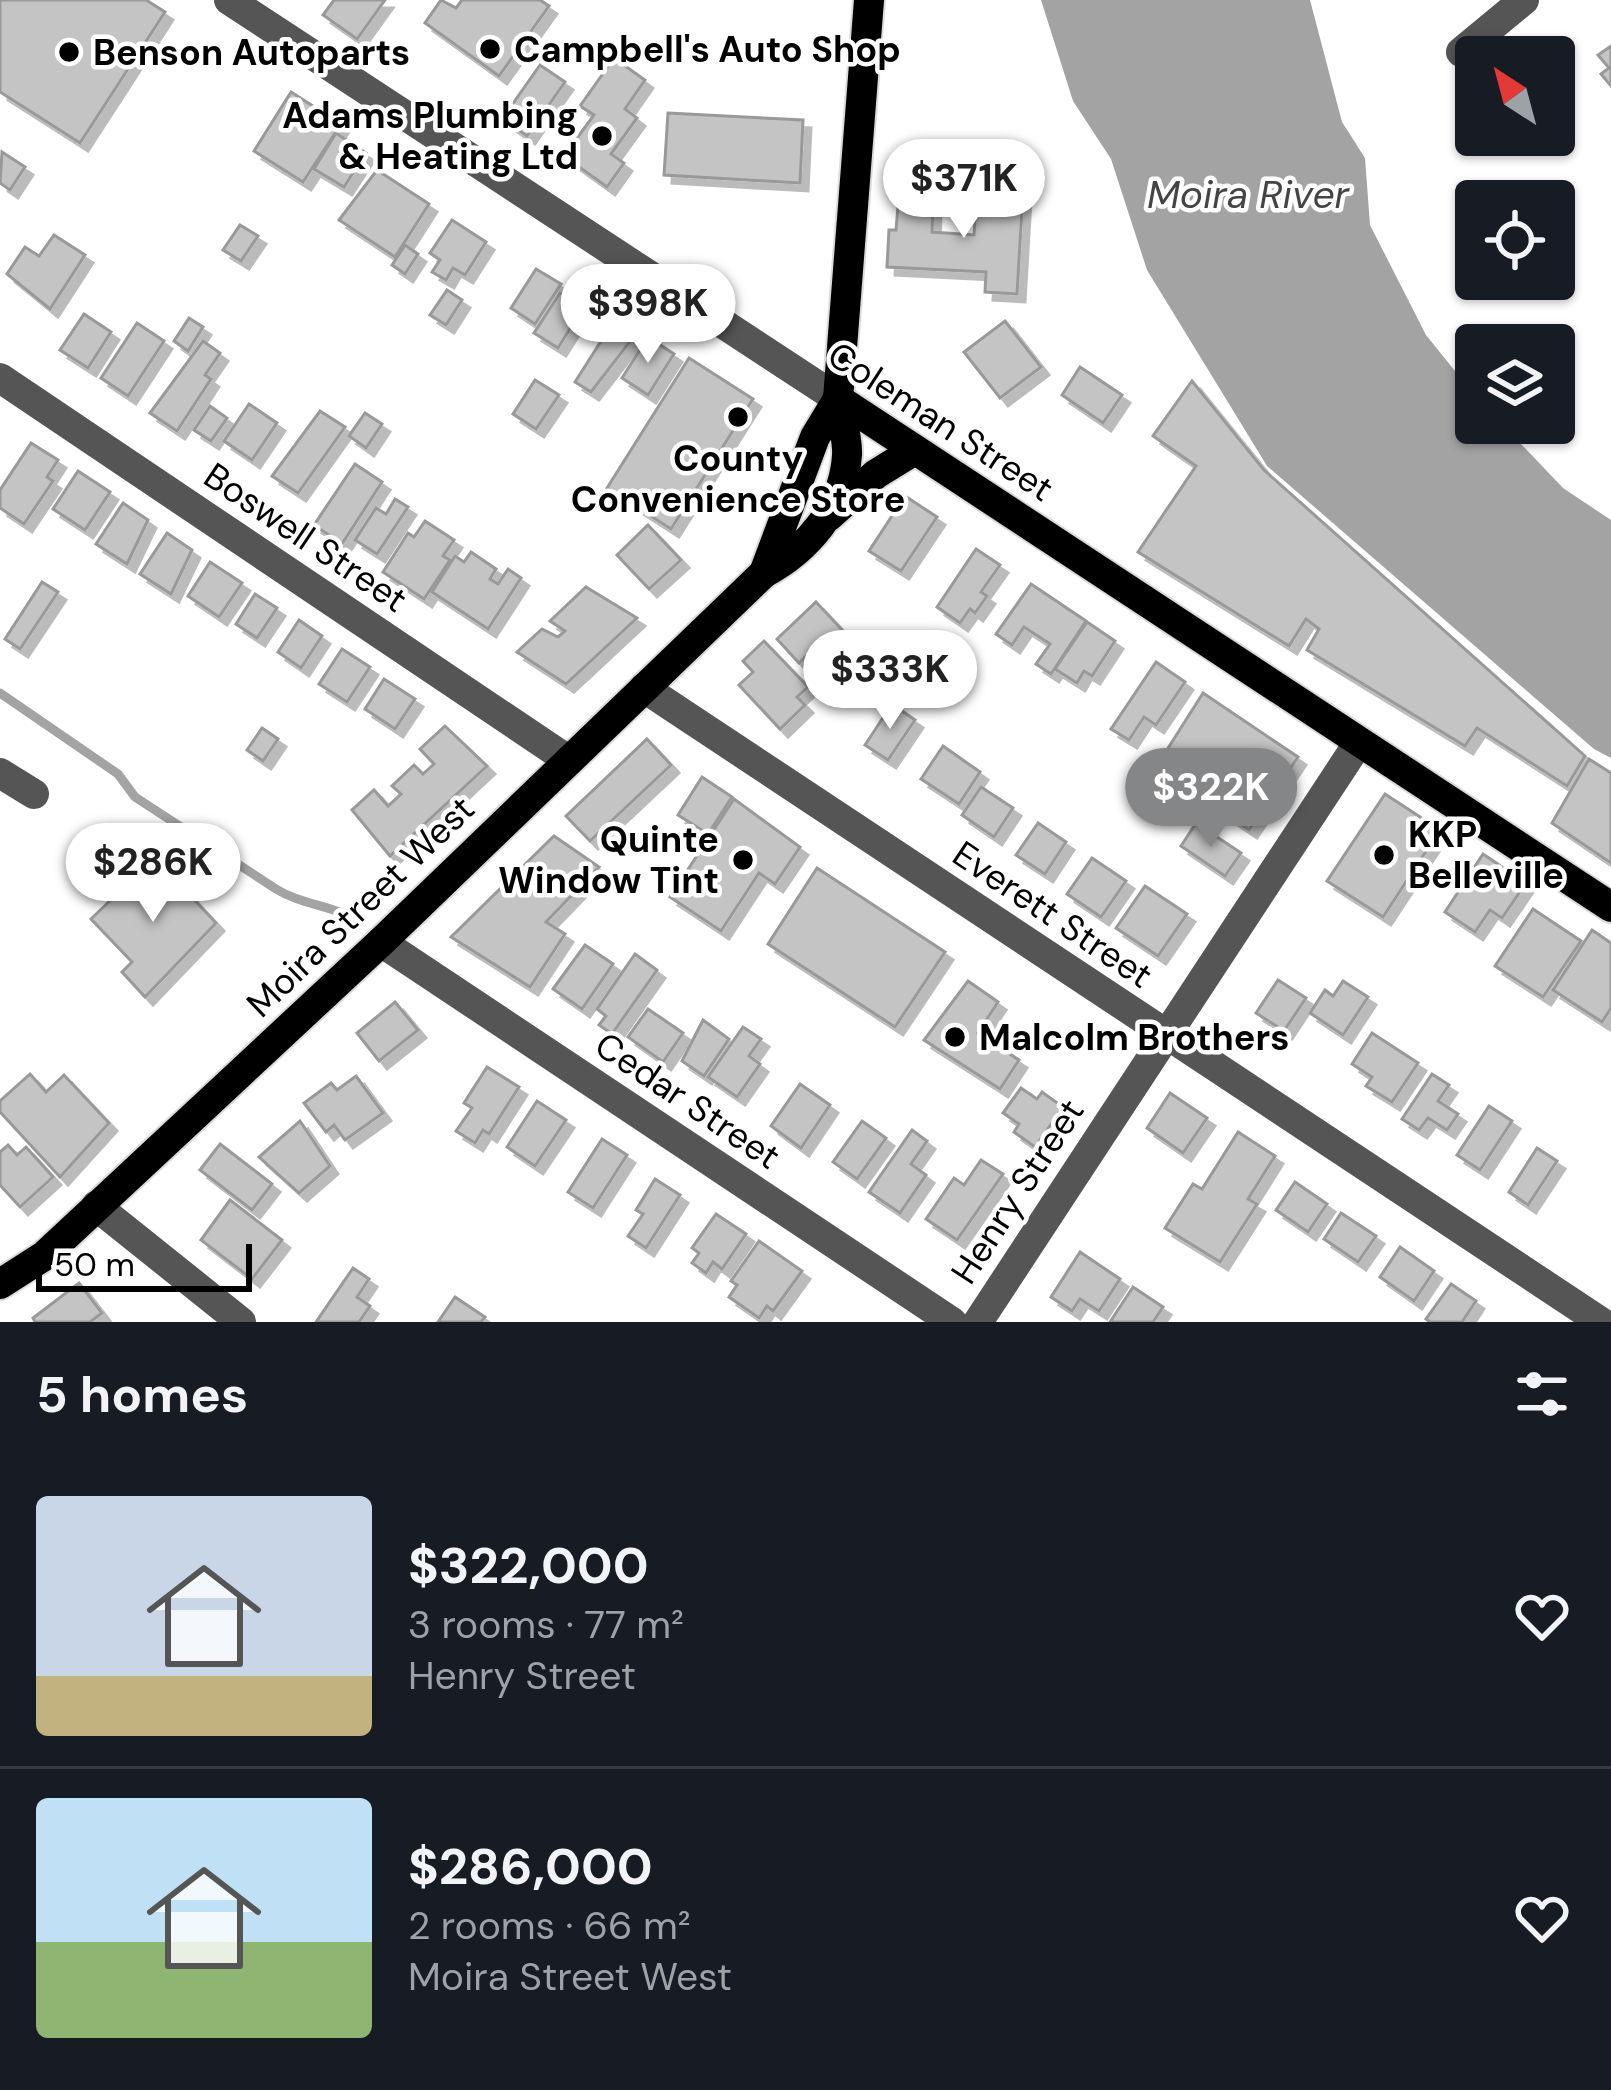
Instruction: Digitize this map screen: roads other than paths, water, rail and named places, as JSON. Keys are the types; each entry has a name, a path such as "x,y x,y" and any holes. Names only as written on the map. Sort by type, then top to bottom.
{"main road":[{"name":"Moira Street West","path":"0,1283 44,1256 381,942 764,573 801,553 825,520 847,457 838,399 869,0"},
{"name":"Moira Street West","path":"764,573 815,437 838,399"},
{"name":"Coleman Street","path":"838,399 1611,907"},
{"path":"825,520 876,474 915,450"}],"street":[{"name":"Coleman Street","path":"229,0 838,399"},
{"path":"1480,36 1524,0"},
{"name":"Boswell Street","path":"0,378 568,760"},
{"name":"Everett Street","path":"644,688 1600,1322"},
{"name":"Henry Street","path":"978,1322 1359,742"},
{"path":"0,773 34,794"},
{"name":"Cedar Street","path":"381,942 952,1322"},
{"path":"96,1206 241,1322"}],"water":[{"name":"Moira River","path":"1041,0 1310,0 1342,122 1365,158 1370,225 1426,335 1455,371 1455,444 1521,444 1563,488 1611,520 1611,758 1594,749 1267,466 1147,270 1111,159 1073,101"}],"waterway":[{"path":"0,693 118,774 135,797 276,889 342,913"}],"place":[{"name":"Campbell's Auto Shop","path":"490,49"},
{"name":"Benson Autoparts","path":"69,52"},
{"name":"Adams Plumbing & Heating Ltd","path":"602,136"},
{"name":"County Convenience Store","path":"738,417"},
{"name":"KKP Belleville","path":"1384,855"},
{"name":"Quinte Window Tint","path":"743,860"},
{"name":"Malcolm Brothers","path":"955,1037"}]}
